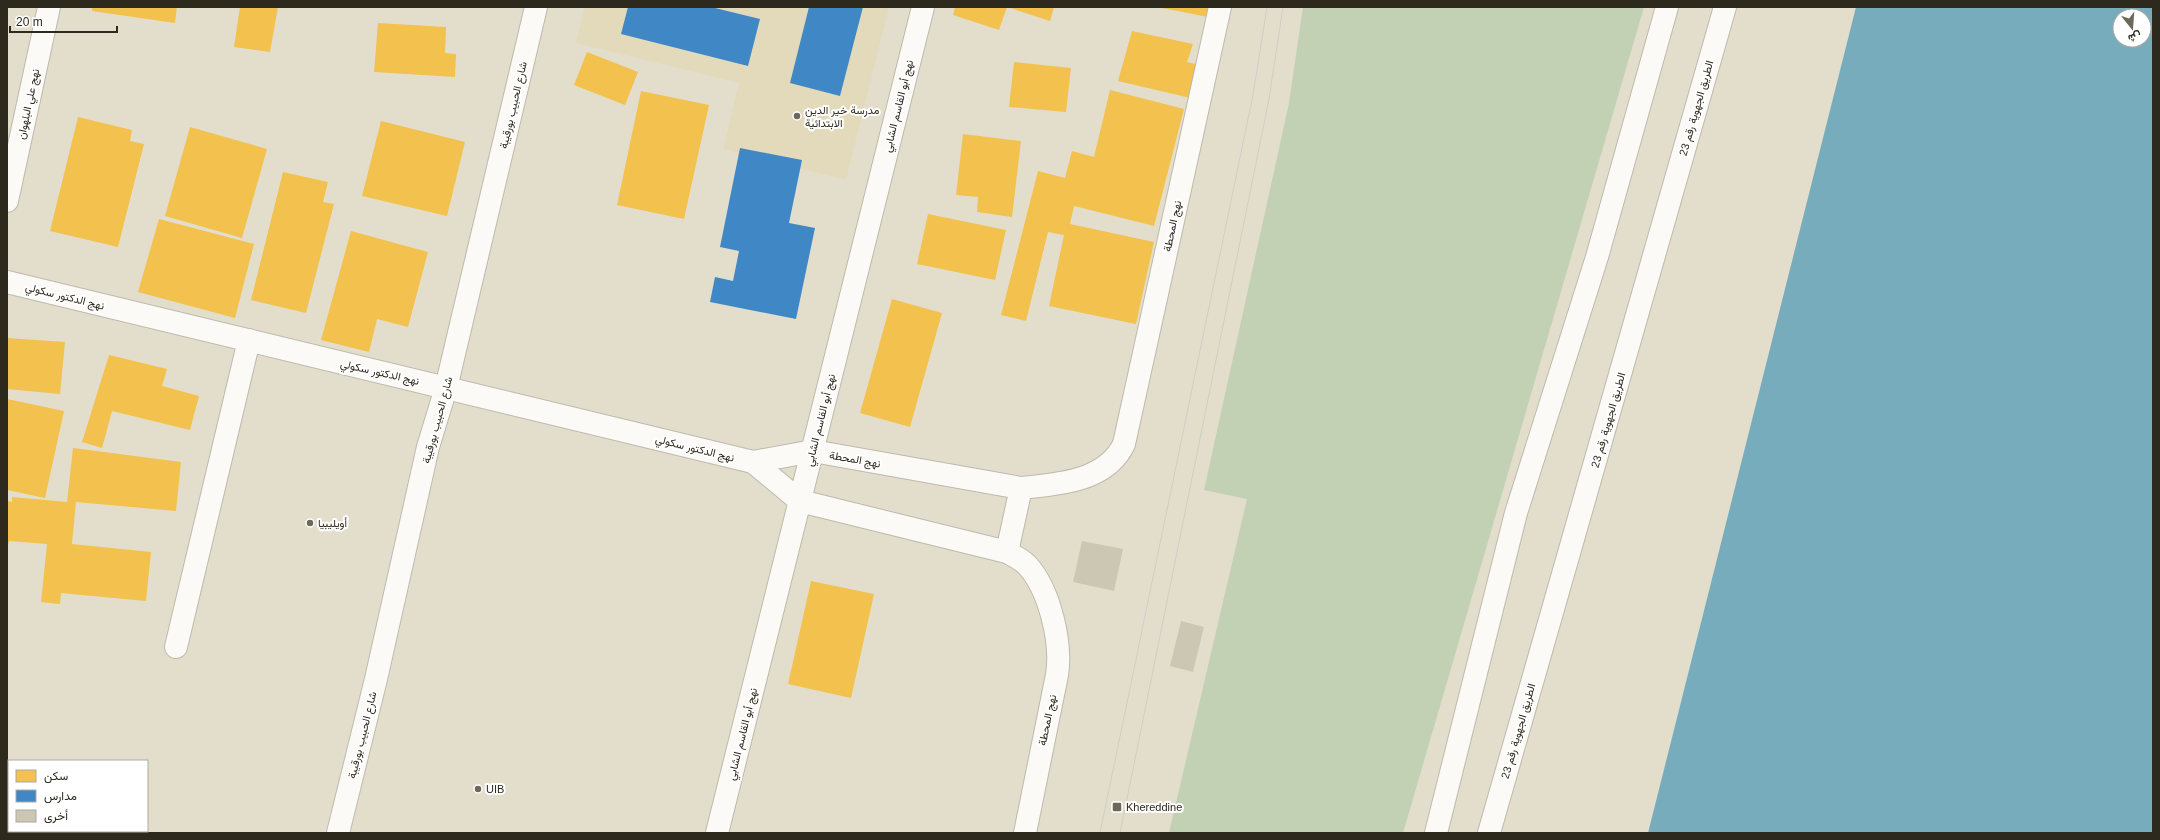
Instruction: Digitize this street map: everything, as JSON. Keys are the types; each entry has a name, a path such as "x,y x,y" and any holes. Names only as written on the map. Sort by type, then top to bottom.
{"street":[{"name":"نهج علي البلهوان","path":"7,201 49,7"},
{"name":"شارع الحبيب بورقيبة","path":"338,833 376,679 428,447 446,388 536,7"},
{"name":"نهج أبو القاسم الشابي","path":"717,833 923,7"},
{"name":"نهج المحطة","path":"753,462 813,451 1021,488 1053,484 1097,472 1108,466 1118,457 1124,444 1220,7"},
{"path":"1436,833 1516,513 1597,257 1668,7"},
{"name":"الطريق الجهوية رقم 23","path":"1489,833 1725,7"},
{"name":"نهج الدكتور سكولي","path":"7,282 753,462"},
{"path":"176,647 249,340"},
{"name":"نهج المحطة","path":"753,462 800,501 1006,552 1023,562 1037,579 1048,604 1059,650 1057,675 1025,833"},
{"path":"1006,552 1021,488"}],"shaded area":[{"name":"مدرسة خير الدين الابتدائية","path":"584,7 889,7 846,180 723,149 739,83 576,43"}],"green space":[{"path":"1303,7 1644,7 1403,833 1169,833 1247,499 1204,490 1289,103"}],"water":[{"path":"1856,7 2153,7 2153,833 1648,833"}],"building: سكن":[{"path":"92,7 177,7 175,23 92,11"},
{"path":"240,7 278,7 270,52 234,47"},
{"path":"955,7 1007,7 999,30 953,15"},
{"path":"1007,7 1054,7 1050,21"},
{"path":"1157,7 1210,7 1208,17"},
{"path":"378,23 446,27 445,53 456,54 455,77 374,72"},
{"path":"1132,31 1193,44 1187,62 1207,67 1199,100 1118,81"},
{"path":"587,52 638,72 625,105 574,85"},
{"path":"1014,62 1071,68 1066,112 1009,107"},
{"path":"1110,90 1184,109 1154,226 1074,206 1070,224 1154,242 1136,324 1049,306 1064,235 1048,232 1026,321 1001,315 1038,171 1065,178 1072,151 1094,157"},
{"path":"641,91 709,105 684,219 617,205"},
{"path":"78,117 132,130 130,141 144,144 118,247 50,231"},
{"path":"381,121 465,142 447,216 362,196"},
{"path":"190,127 267,149 242,238 165,216"},
{"path":"963,134 1021,141 1012,217 977,212 978,197 956,195"},
{"path":"283,172 328,182 323,202 334,204 306,313 251,300"},
{"path":"928,214 1006,230 995,280 917,264"},
{"path":"159,219 254,244 235,318 138,292"},
{"path":"351,231 428,252 408,327 377,319 369,352 321,340"},
{"path":"892,299 942,313 910,427 860,413"},
{"path":"7,338 65,342 60,394 7,389"},
{"path":"109,355 167,369 162,386 199,396 190,430 112,411 102,448 82,442"},
{"path":"7,399 64,411 45,498 7,490"},
{"path":"73,448 181,462 176,511 76,502 72,544 151,552 146,601 61,593 60,604 41,602 47,544 9,541 7,549 7,501 12,502 12,497 67,502"},
{"path":"811,581 874,594 851,698 788,684"}],"building: مدارس":[{"path":"628,7 711,7 760,19 748,66 621,34"},
{"path":"809,7 863,7 840,96 790,83"},
{"path":"740,148 802,160 789,223 815,228 796,319 710,302 715,277 733,281 739,251 720,247"}],"building: أخرى":[{"path":"1082,541 1123,549 1114,591 1073,582"},
{"path":"1181,621 1204,627 1193,672 1170,666"}],"tram line":[{"path":"1100,833 1253,95 1267,7"},
{"path":"1120,833 1269,99 1283,7"}],"place":[{"name":"مدرسة خير الدين الابتدائية","path":"797,116"},
{"name":"أويليبيا","path":"310,523"},
{"name":"UIB","path":"478,789"},
{"name":"Khereddine","path":"1117,807"}]}
